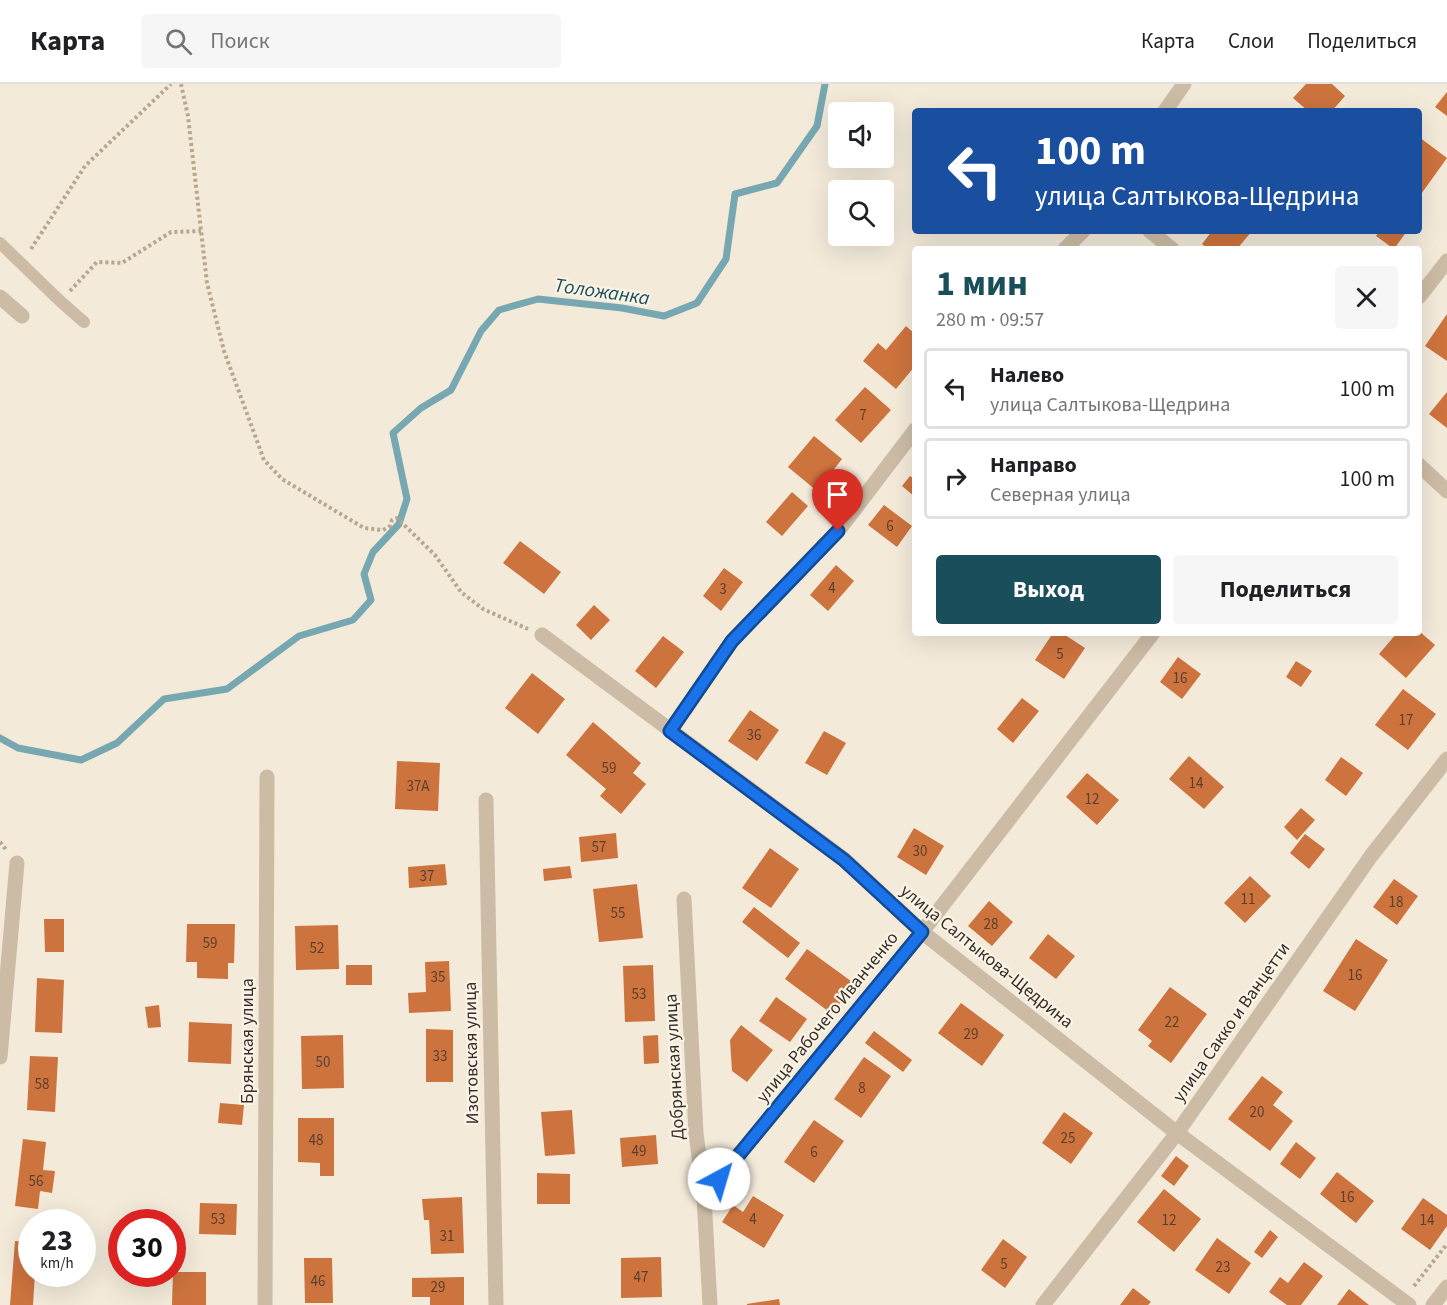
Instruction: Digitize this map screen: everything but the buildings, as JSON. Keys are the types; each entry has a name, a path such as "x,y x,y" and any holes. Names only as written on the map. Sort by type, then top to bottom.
{"street":[{"path":"1167,108 1184,84"},
{"path":"1068,246 1080,234"},
{"path":"1154,234 1168,246"},
{"path":"1422,293 1447,261"},
{"path":"0,297 22,316"},
{"path":"670,731 732,641 838,531 912,434"},
{"path":"1422,468 1447,491"},
{"name":"улица Салтыкова-Щедрина","path":"542,635 844,860 922,932 1177,1133 1406,1303"},
{"name":"улица Рабочего Иванченко","path":"704,1197 922,932 1151,636"},
{"name":"улица Сакко и Ванцетти","path":"1042,1305 1177,1133 1371,855 1447,759"},
{"name":"Брянская улица","path":"265,1305 267,777"},
{"name":"Изотовская улица","path":"486,800 496,1305"},
{"path":"0,1057 16,863"},
{"name":"Добрянская улица","path":"684,899 696,1132 704,1197 711,1305"},
{"path":"1433,1305 1447,1287"}],"lane":[{"path":"0,243 84,322"}],"path":[{"path":"22,262 86,166 171,84"},
{"path":"181,84 188,116 207,283 224,351 264,460 282,479 364,528 383,530 397,518 435,555 461,592 468,598 483,609 542,635"},
{"path":"60,301 97,262 122,263 171,232 201,231"},
{"path":"1406,1303 1447,1244"}],"waterway":[{"name":"Толожанка","path":"0,738 18,748 81,760 117,743 164,699 227,689 299,636 353,620 371,600 364,574 373,552 399,524 407,499 393,433 421,408 451,390 481,331 499,310 538,299 622,308 664,316 697,303 726,259 735,194 777,183 817,126 825,84"}],"route":[{"path":"719,1179 922,932 844,860 670,731 732,641 838,531"}]}
